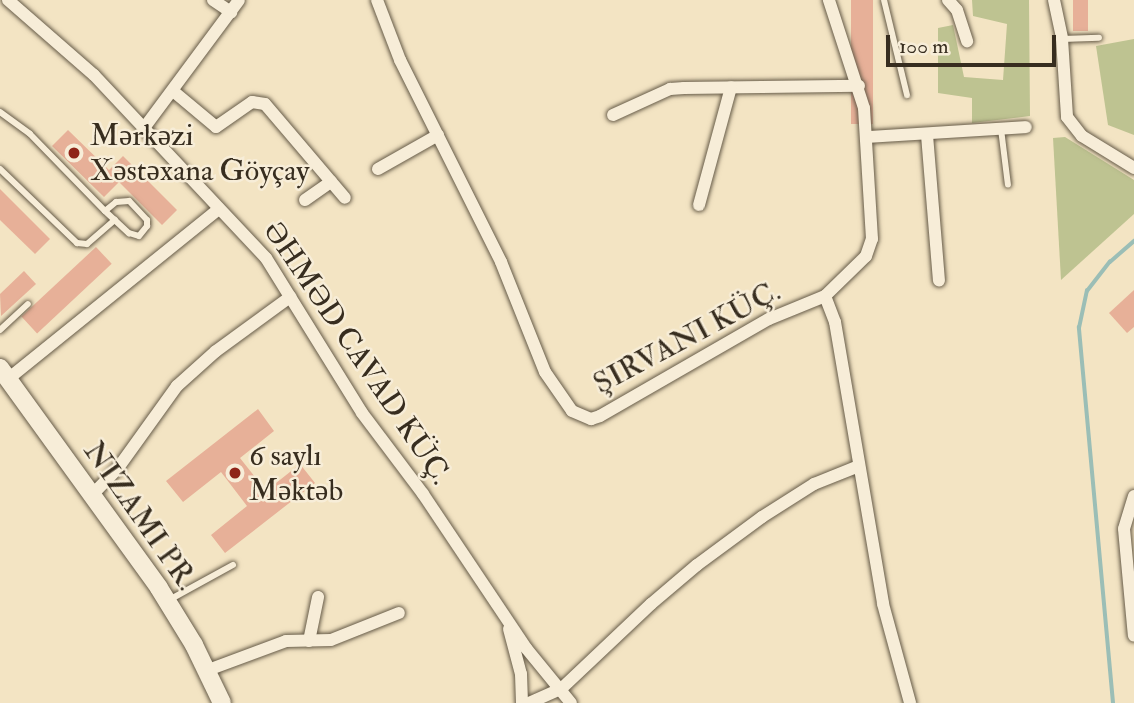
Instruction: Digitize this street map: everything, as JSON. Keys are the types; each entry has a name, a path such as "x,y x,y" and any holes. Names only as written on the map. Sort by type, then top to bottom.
{"street":[{"name":"ƏHMƏD CAVAD KÜÇ.","path":"8,0 94,75 266,258 362,413 423,494 506,619 571,703"},
{"path":"214,0 231,12"},
{"path":"144,128 239,0"},
{"name":"ŞIRVANI KÜÇ.","path":"377,0 400,60 501,262 545,372 565,402 582,417 591,419 600,416 769,319 825,296 835,323 883,604 910,703"},
{"path":"825,296 866,256 872,245 868,137 859,86 838,35 829,0"},
{"path":"948,0 957,10 967,41"},
{"path":"1054,0 1062,39 1067,117 1082,136 1134,168"},
{"path":"613,115 670,89 859,86"},
{"path":"699,205 731,87"},
{"path":"173,91 216,127 252,102 265,104 345,198"},
{"path":"868,137 1026,127"},
{"path":"378,169 438,135"},
{"path":"927,135 939,281"},
{"path":"305,200 331,182"},
{"path":"4,374 219,209"},
{"path":"92,495 118,468 177,386 216,351 290,297"},
{"name":"NIZAMI PR.","path":"4,374 168,601 208,670 222,703"},
{"path":"529,703 561,689 697,565 814,484 859,466"},
{"path":"1134,496 1124,529 1134,636"},
{"path":"309,641 318,597"},
{"path":"208,670 286,641 331,640 399,612"},
{"path":"506,619 521,674 522,703"}],"lane":[{"path":"884,0 907,95"},
{"path":"1062,39 1099,38"},
{"path":"0,112 30,134 105,211 133,237 139,236 148,226 147,220 129,201 116,202 105,211"},
{"path":"1001,129 1008,186"},
{"path":"0,169 77,243 87,244 115,220"},
{"path":"0,330 28,304"},
{"path":"168,601 233,565"}],"green space":[{"path":"972,0 1029,0 1030,116 972,123 972,98 938,93 938,28 953,25 964,77 1003,80 1007,24 973,16"},
{"path":"1134,39 1134,135 1108,125 1096,46"},
{"path":"1065,137 1134,180 1134,214 1061,280 1053,138"}],"building":[{"path":"851,0 873,0 873,124 851,124"},
{"path":"1073,0 1088,0 1088,31 1073,31"},
{"path":"68,130 109,170 123,156 177,210 162,225 119,182 104,197 52,146"},
{"path":"0,189 50,239 35,254 0,220"},
{"path":"96,247 112,264 37,333 21,317"},
{"path":"24,271 36,284 1,316 0,294"},
{"path":"1134,290 1134,327 1127,333 1109,313"},
{"path":"258,409 274,431 240,458 266,491 300,464 315,483 225,553 211,535 247,506 221,472 183,502 166,481"}],"waterway":[{"path":"1113,703 1079,328 1087,291 1110,262 1134,241"}],"place":[{"name":"Mərkəzi Xəstəxana Göyçay","path":"74,153"},
{"name":"6 saylı Məktəb","path":"235,473"}]}
